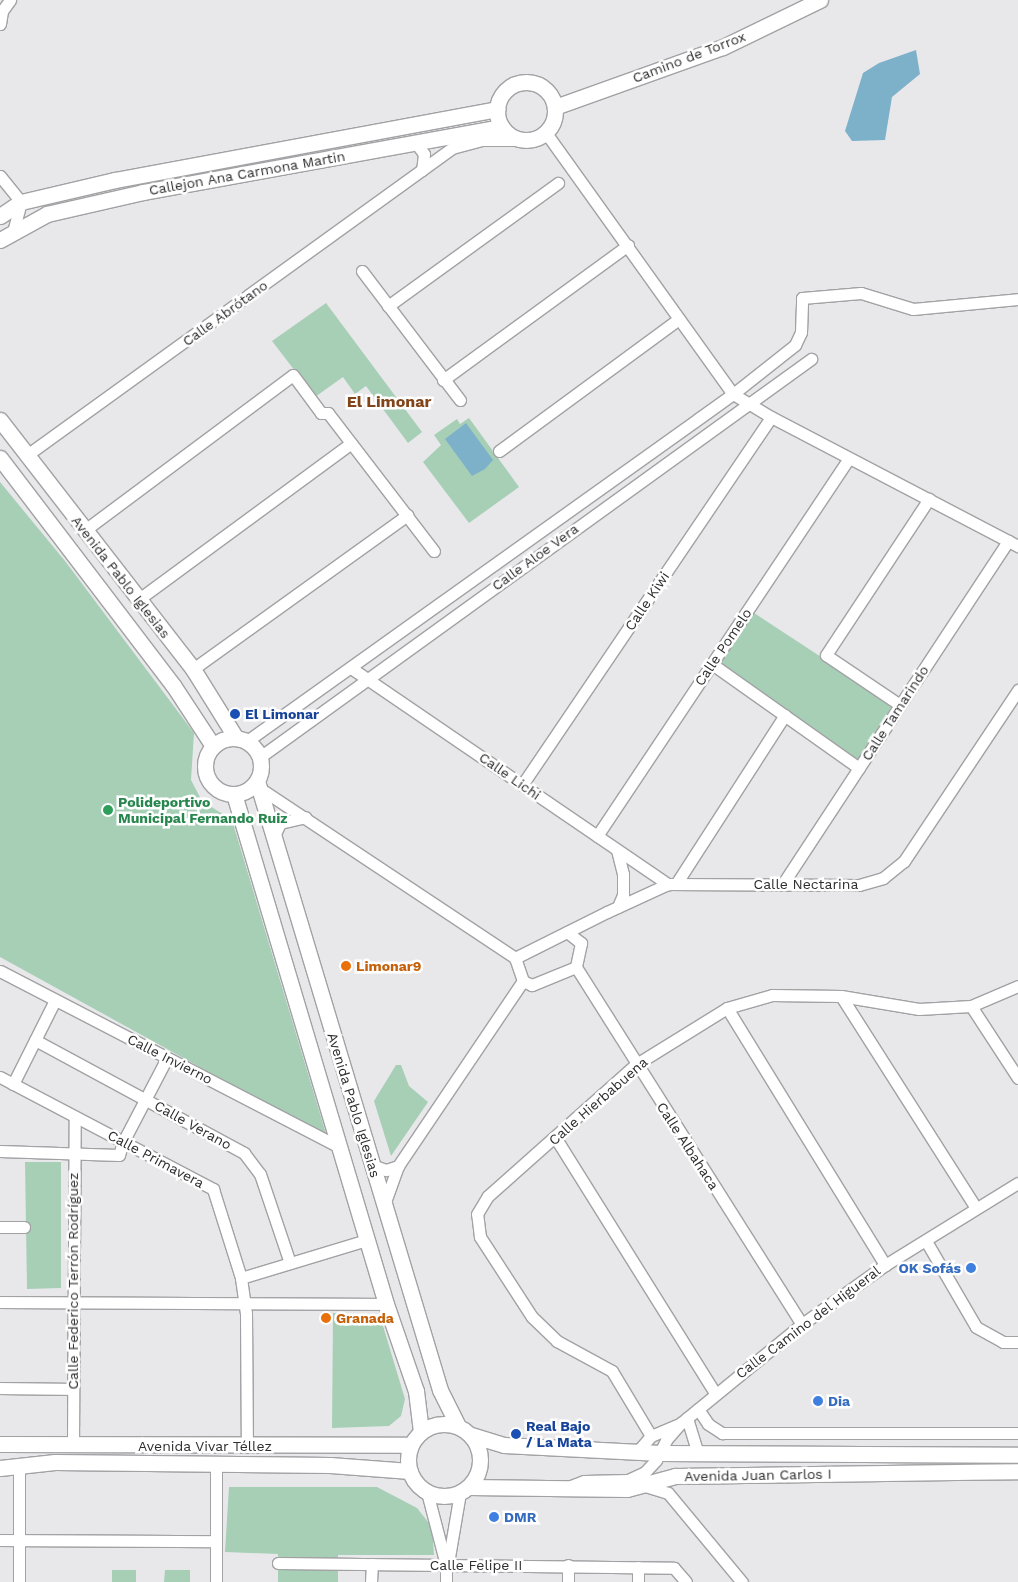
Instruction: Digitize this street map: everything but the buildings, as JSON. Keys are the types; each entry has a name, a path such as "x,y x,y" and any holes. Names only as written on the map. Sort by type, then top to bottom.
{"street":[{"path":"0,24 2,11 10,0"},
{"name":"Camino de Torrox","path":"555,107 723,47 820,0"},
{"path":"525,82 546,89 555,107 555,116 546,133 532,140 518,140 501,126 497,109 500,97 508,88 525,82"},
{"name":"Callejon Ana Carmona Martin","path":"0,216 21,202 124,179 497,109"},
{"name":"Callejon Ana Carmona Martin","path":"0,240 14,229 47,214 142,192 501,126"},
{"path":"546,133 733,394 771,417 1013,543"},
{"name":"Calle Abrótano","path":"27,456 452,148 482,140 518,140"},
{"path":"415,142 424,154 422,170"},
{"path":"0,176 21,202 14,229"},
{"path":"388,306 558,183"},
{"path":"443,380 628,245"},
{"path":"362,272 460,400"},
{"name":"Calle Aloe Vera","path":"242,739 351,668 733,394 795,346 801,332 802,298 861,293 912,309 1018,298"},
{"path":"499,451 679,319"},
{"name":"Calle Aloe Vera","path":"260,758 368,677 748,402 811,359"},
{"path":"85,530 293,375 321,413 328,413 434,551"},
{"name":"Calle Kiwi","path":"522,784 771,417"},
{"name":"Avenida Pablo Iglesias","path":"0,420 193,669 242,739"},
{"path":"139,599 352,443"},
{"name":"Avenida Pablo Iglesias","path":"0,458 173,685 213,746"},
{"name":"Calle Pomelo","path":"597,836 849,458"},
{"path":"900,705 826,655 929,500"},
{"path":"193,669 407,515"},
{"name":"Calle Tamarindo","path":"782,884 900,705 1013,543"},
{"path":"712,664 859,768"},
{"name":"Calle Lichi","path":"351,668 368,677 617,850 672,884"},
{"name":"Calle Nectarina","path":"515,958 618,907 672,884 859,885 883,878 904,861 1017,694"},
{"path":"672,884 785,715"},
{"path":"224,739 242,739 260,758 259,785 247,791 234,794 223,792 207,777 205,766 213,746 224,739"},
{"path":"259,785 515,958 523,981 532,985 576,967 581,943 567,932"},
{"name":"Avenida Pablo Iglesias","path":"259,785 440,1390 458,1426"},
{"name":"Avenida Pablo Iglesias","path":"234,794 386,1304 416,1391 421,1432"},
{"path":"274,836 280,823 305,817"},
{"path":"617,850 623,874 618,907"},
{"name":"Calle Albahaca","path":"576,967 635,1065 802,1324"},
{"name":"Calle Invierno","path":"0,971 339,1147"},
{"path":"384,1205 398,1166 523,981"},
{"name":"Calle Hierbabuena","path":"651,1436 612,1371 557,1341 532,1317 480,1238 477,1214 488,1196 635,1065 727,1008 772,995 842,996 918,1009 971,1006 1018,986"},
{"path":"842,996 976,1208"},
{"path":"13,1084 55,1000"},
{"path":"971,1006 1018,1078"},
{"path":"727,1008 885,1264"},
{"name":"Calle Verano","path":"35,1040 146,1098 244,1153 260,1174 290,1263"},
{"path":"0,1151 119,1155 123,1142 167,1058"},
{"name":"Calle Primavera","path":"0,1077 213,1189 241,1278 242,1303 246,1313 247,1447"},
{"name":"Calle Federico Terrón Rodríguez","path":"73,1445 72,1301 75,1117"},
{"path":"555,1136 715,1393"},
{"path":"372,1165 386,1170 398,1166"},
{"name":"Calle Camino del Higueral","path":"568,1487 584,1481 628,1480 645,1472 660,1453 666,1440 684,1420 802,1324 885,1264 926,1241 1018,1183"},
{"path":"0,1227 24,1227"},
{"path":"241,1278 367,1240"},
{"path":"926,1241 976,1327 1003,1342 1018,1342"},
{"path":"0,1302 386,1304"},
{"path":"0,1388 73,1388"},
{"path":"698,1409 708,1424 722,1433 1018,1433"},
{"path":"684,1420 698,1453"},
{"name":"Calle Camino del Higueral","path":"637,1452 651,1436 684,1420"},
{"path":"446,1565 427,1492 410,1470 411,1445 421,1432 439,1424 458,1426 471,1435 481,1458 478,1474 464,1490 446,1565 446,1582"},
{"name":"Avenida Juan Carlos I","path":"471,1435 504,1445 660,1453 1018,1454"},
{"name":"Avenida Vivar Téllez","path":"0,1444 247,1447 411,1445"},
{"name":"Avenida Vivar Téllez","path":"0,1468 19,1468 55,1462 339,1465 410,1470"},
{"path":"216,1464 216,1582"},
{"path":"19,1468 19,1582"},
{"name":"Avenida Juan Carlos I","path":"464,1490 568,1487 627,1489 644,1486 675,1476 1018,1471"},
{"path":"644,1486 668,1493 742,1582"},
{"path":"427,1492 445,1496 464,1490"},
{"path":"0,1540 216,1541"},
{"name":"Calle Felipe II","path":"278,1563 568,1565 674,1568 686,1582"},
{"path":"371,1582 372,1564"},
{"path":"568,1565 568,1582"},
{"path":"638,1567 638,1582"}],"green space":[{"path":"326,303 422,432 408,443 366,386 355,394 343,377 315,397 272,341"},
{"path":"469,418 519,487 469,523 423,462 441,445 434,435 457,419 460,424"},
{"name":"Polideportivo Municipal Fernando Ruiz","path":"0,482 65,561 194,733 191,780 202,801 232,820 327,1137 0,957"},
{"path":"751,611 896,706 857,762 717,663"},
{"path":"396,1065 401,1065 409,1086 428,1102 391,1156 374,1101"},
{"path":"25,1162 61,1162 61,1288 27,1289"},
{"path":"333,1313 380,1316 405,1399 401,1416 389,1426 332,1428"},
{"path":"229,1487 377,1487 417,1508 432,1527 434,1555 338,1555 338,1582 278,1582 278,1554 225,1552"},
{"path":"112,1570 136,1570 136,1582 112,1582"},
{"path":"165,1570 190,1570 190,1582 164,1582"}],"water":[{"path":"916,50 920,74 892,97 885,140 852,141 845,131 863,73 879,63"},
{"path":"466,423 493,460 485,469 472,476 445,439"}],"place":[{"name":"El Limonar","path":"235,714"},
{"name":"Polideportivo Municipal Fernando Ruiz","path":"108,810"},
{"name":"Limonar9","path":"346,966"},
{"name":"OK Sofás","path":"971,1268"},
{"name":"Granada","path":"326,1318"},
{"name":"Dia","path":"818,1401"},
{"name":"Real Bajo / La Mata","path":"516,1434"},
{"name":"DMR","path":"494,1517"}],"district":[{"name":"El Limonar","path":"389,402"}]}
